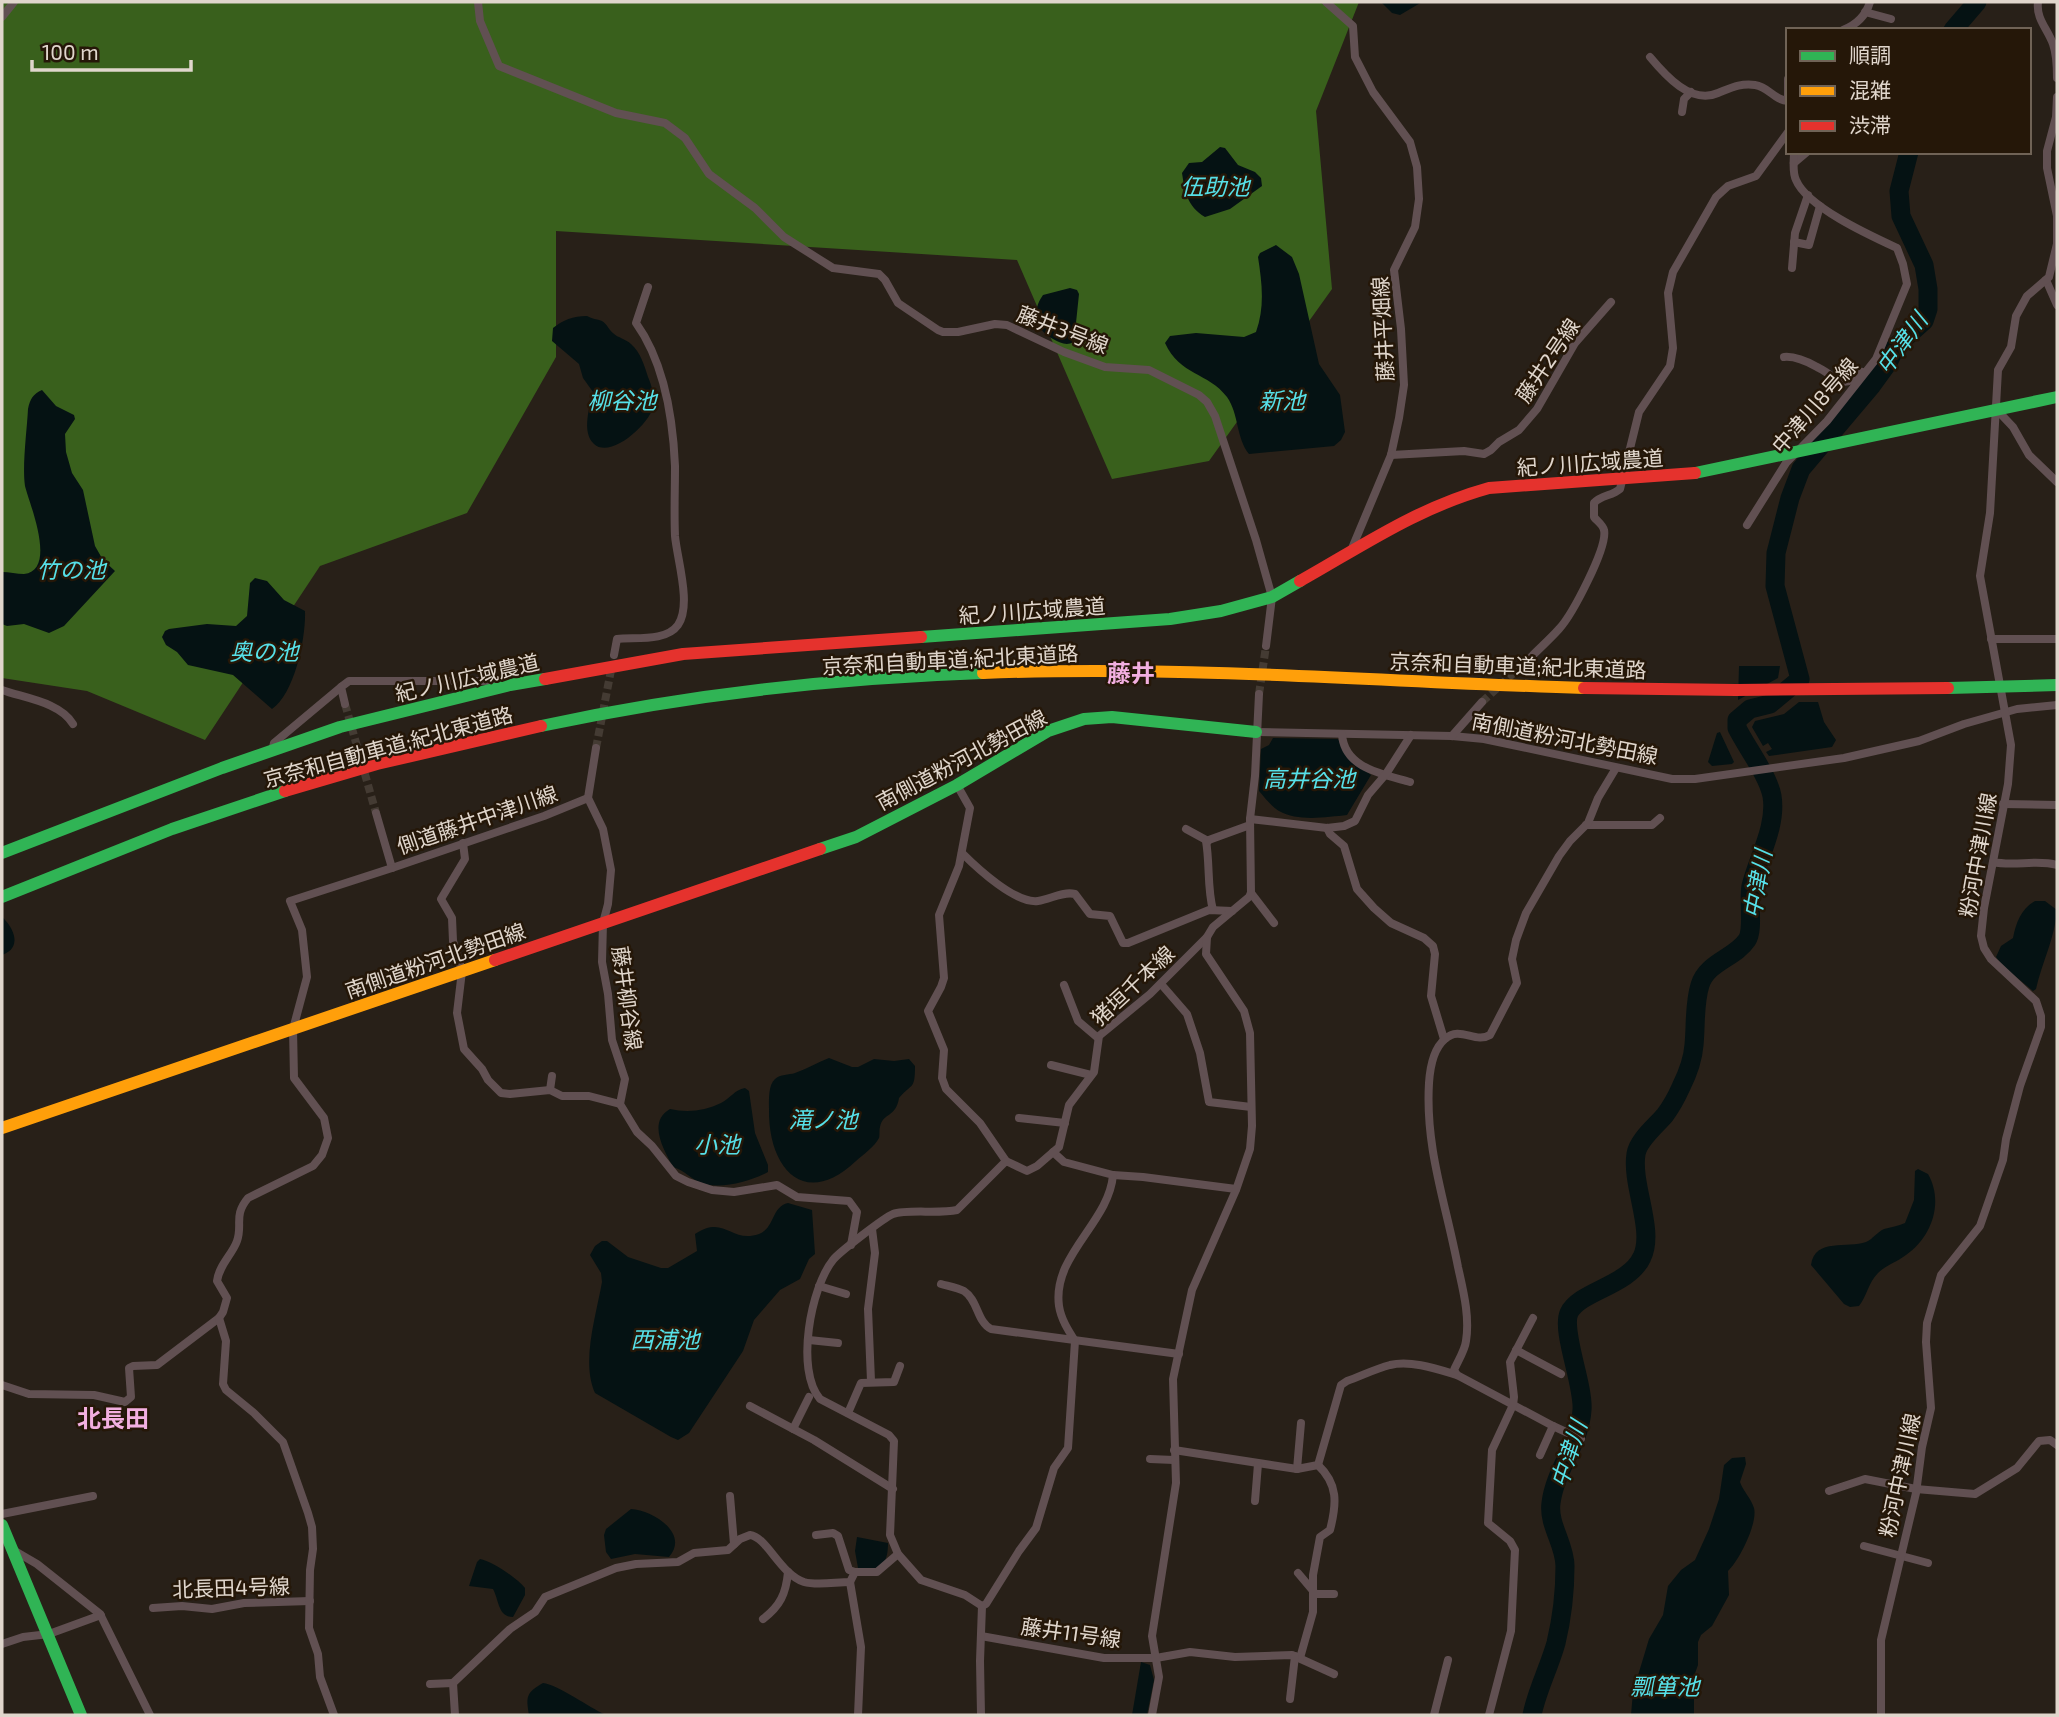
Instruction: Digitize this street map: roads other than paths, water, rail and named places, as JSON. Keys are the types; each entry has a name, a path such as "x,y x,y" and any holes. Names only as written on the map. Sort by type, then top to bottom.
{"main road":[{"name":"紀ノ川広域農道","path":"2,853 340,727 501,687 683,654 1170,619 1221,611 1272,597 1406,519 1460,496 1489,488 1679,476 2057,397"},
{"name":"京奈和自動車道;紀北東道路","path":"4,896 198,820 371,766 547,724 737,693 936,675 1074,671 1241,672 1449,684 1672,690 1854,690 2057,685"},
{"name":"南側道粉河北勢田線","path":"2,1128 856,837 957,785 1048,731 1084,719 1112,717 1256,732"},
{"path":"2,1525 80,1715"}],"street":[{"path":"2,17 14,2"},
{"name":"藤井3号線","path":"478,2 480,21 499,66 616,113 665,123 685,138 709,174 755,208 783,237 833,268 879,274 886,280 898,303 943,332 958,332 995,324 1007,325 1063,352 1105,367 1149,370 1199,395 1207,402 1215,416 1272,597"},
{"name":"藤井平畑線","path":"1326,2 1353,26 1355,57 1373,92 1410,142 1417,167 1419,199 1415,227 1394,270 1404,385 1391,456 1350,553"},
{"path":"1847,28 1854,25 1870,2"},
{"path":"2038,2 2037,15 2052,42 2057,59 2057,78"},
{"path":"1865,12 1891,19"},
{"path":"1650,57 1673,82 1691,92 1715,95 1740,84 1767,88 1780,100 1786,98"},
{"path":"1682,112 1684,99 1691,92"},
{"name":"粉河中津川線","path":"1881,1715 1881,1640 1916,1489 1931,1409 1927,1323 1936,1289 1947,1265 1980,1226 2003,1160 2020,1086 2040,1027 2041,1016 2036,1000 1997,967 1984,948 1981,936 2010,765 2011,740 1980,576 1990,513 1998,370 2011,347 2016,316 2026,296 2046,280 2057,244 2055,202 2047,168 2047,151 2056,117 2057,97"},
{"path":"1532,656 1560,628 1586,586 1604,532 1604,527 1594,517 1594,503 1615,493 1626,480 1639,412 1670,366 1673,348 1668,293 1673,272 1716,197 1728,186 1756,176 1786,135"},
{"name":"中津川8号線","path":"1746,525 1786,463 1808,444 1845,401 1878,354 1907,284 1897,248 1857,229 1820,206 1808,195 1796,181 1794,154"},
{"path":"1794,163 1805,154"},
{"path":"1792,268 1794,243 1808,195"},
{"path":"1794,243 1808,245 1820,206"},
{"path":"2057,281 2046,280 2057,305"},
{"path":"614,655 617,639 666,635 677,626 683,602 675,535 675,463 669,413 650,347 636,323 648,287"},
{"name":"藤井2号線","path":"1391,456 1464,451 1484,454 1491,450 1519,430 1537,409 1575,343 1611,302"},
{"path":"1784,357 1792,357 1819,367 1835,380 1845,382 1856,377 1878,354"},
{"path":"1402,399 1410,387"},
{"path":"1996,409 2013,427 2029,455 2057,482"},
{"path":"1266,646 1272,597"},
{"path":"1992,641 2057,639"},
{"path":"272,751 274,743 349,681 494,681 501,687"},
{"path":"341,687 345,704"},
{"path":"2,690 56,708 65,713 73,724"},
{"path":"1259,694 1250,822 1251,893 1274,923"},
{"path":"1452,736 1482,702"},
{"name":"南側道粉河北勢田線","path":"1256,732 1484,739 1672,779 1713,778 1844,758 1919,741 1964,724 2017,709 2057,705"},
{"path":"1342,734 1343,746 1350,758 1368,770 1410,782"},
{"path":"1213,910 1209,896 1206,841 1250,822 1327,828 1344,826 1355,821 1368,795 1410,735"},
{"path":"588,798 596,748"},
{"path":"1457,1375 1454,1370 1466,1342 1465,1300 1448,1214 1432,1157 1429,1133 1430,1068 1444,1039 1459,1033 1481,1038 1490,1035 1517,983 1512,959 1519,929 1559,856 1586,825 1616,768"},
{"path":"957,785 970,808 959,866 939,915 944,978 942,987 928,1011 944,1050 942,1078 946,1089 980,1123 1006,1161 1027,1171 1053,1152 1063,1162 1113,1175 1236,1189"},
{"name":"側道藤井中津川線","path":"376,813 392,867 588,798"},
{"name":"藤井柳谷線","path":"588,798 603,829 611,870 608,904 603,923 602,962 612,1040 625,1079 620,1104"},
{"path":"2003,804 2057,805"},
{"path":"1586,825 1652,825 1660,818"},
{"path":"1327,828 1344,846 1357,889 1374,908 1391,923 1417,934 1433,946 1435,954 1431,996 1444,1039"},
{"path":"1186,829 1208,841"},
{"path":"463,843 465,859 441,900 452,918 453,941 462,971 457,1013 464,1049 488,1080 501,1093 525,1094 550,1090 562,1096 589,1096 620,1104 637,1132 676,1176 688,1182 712,1190 734,1192 777,1185 797,1197 849,1201 857,1212 851,1245"},
{"path":"962,853 1011,894 1027,901 1040,901 1072,892 1079,897"},
{"path":"1993,862 2004,864 2041,861 2057,865"},
{"path":"2,1385 29,1394 94,1395 125,1402 131,1397 130,1368 157,1365 219,1318 227,1298 217,1281 218,1274 238,1240 238,1217 244,1203 248,1198 313,1166 326,1147 328,1138 324,1118 294,1078 293,1029 307,977 302,930 290,901 392,867"},
{"path":"1075,884 1079,897 1090,914 1110,916 1124,949"},
{"name":"猪垣千本線","path":"1053,1152 1059,1147 1069,1105 1094,1072 1098,1038 1161,984 1207,937 1213,927 1251,893"},
{"path":"1120,939 1123,943 1128,943 1213,910 1232,911"},
{"path":"1152,1715 1159,1677 1152,1636 1175,1483 1173,1379 1192,1290 1236,1189 1250,1149 1250,1033 1239,1003 1206,954 1207,937"},
{"path":"1161,984 1187,1014 1200,1053 1209,1102 1251,1107"},
{"path":"1064,985 1078,1021 1098,1038"},
{"path":"1051,1065 1091,1074"},
{"path":"550,1090 552,1076"},
{"path":"1018,1118 1065,1123"},
{"path":"982,1606 965,1595 921,1580 898,1554 890,1535 894,1441 889,1435 820,1399 809,1376 809,1340 812,1312 819,1286 834,1259 892,1214 957,1210 1006,1161"},
{"path":"982,1606 986,1604 1036,1528 1054,1468 1068,1448 1073,1339 1058,1304 1061,1277 1082,1239 1095,1224 1112,1187 1113,1175"},
{"path":"871,1381 868,1309 875,1253 872,1229"},
{"path":"942,1284 964,1292 973,1302 986,1327 991,1329 1179,1354"},
{"path":"819,1286 846,1294"},
{"path":"219,1318 226,1348 223,1384 226,1390 283,1442 308,1513 313,1549 309,1628 318,1654 320,1677 334,1715"},
{"path":"1489,1715 1510,1631 1515,1550 1510,1542 1488,1524 1492,1450 1513,1405 1510,1362 1533,1318"},
{"path":"809,1340 838,1343"},
{"path":"1516,1350 1561,1374"},
{"path":"1318,1465 1341,1385 1390,1365 1399,1364 1457,1375 1554,1427 1581,1438"},
{"path":"848,1413 861,1383 894,1382 900,1366"},
{"path":"793,1429 809,1397"},
{"path":"750,1406 893,1489"},
{"path":"1297,1469 1301,1423"},
{"path":"1540,1455 1554,1427"},
{"path":"1829,1491 1865,1479 1916,1489 1976,1494 2017,1468 2039,1441 2050,1440 2057,1445"},
{"path":"1174,1450 1297,1469 1318,1465"},
{"path":"1150,1459 1174,1460"},
{"path":"1255,1500 1258,1464"},
{"path":"1290,1699 1298,1657 1313,1612 1313,1575 1320,1537 1331,1530 1334,1495 1332,1482 1318,1465"},
{"path":"2,1514 93,1496"},
{"path":"730,1496 734,1545"},
{"path":"816,1535 833,1533 838,1536 849,1570 855,1572 877,1572 898,1554"},
{"path":"430,1684 453,1683 510,1629 534,1612 545,1597 617,1568 636,1564 678,1562 694,1553 728,1550 745,1537 755,1535 776,1562 805,1582 850,1583"},
{"path":"1864,1546 1928,1563"},
{"path":"13,1550 37,1564 101,1615 150,1715"},
{"path":"763,1619 782,1600 787,1587 788,1572"},
{"path":"855,1572 850,1583 861,1647 858,1715"},
{"path":"1298,1573 1314,1593 1334,1594"},
{"name":"北長田4号線","path":"153,1608 182,1606 212,1609 244,1603 310,1601"},
{"path":"981,1715 982,1606"},
{"path":"2,1644 23,1637 49,1634 101,1615"},
{"name":"藤井11号線","path":"981,1636 1104,1658 1156,1658 1190,1652 1235,1657 1298,1657"},
{"path":"1298,1657 1334,1674"},
{"path":"1434,1715 1448,1660"},
{"path":"453,1683 455,1715"}],"water":[{"path":"1381,2 1422,2 1400,15 1392,13"},
{"name":"伍助池","path":"1220,147 1225,148 1238,165 1255,172 1261,178 1262,186 1230,209 1205,217 1191,203 1182,173 1189,163 1202,162"},
{"name":"新池","path":"1276,245 1292,257 1299,274 1319,364 1340,395 1345,432 1334,446 1249,454 1227,397 1178,362 1165,343 1170,336 1196,333 1244,337 1256,332 1262,304 1258,257 1260,253"},
{"path":"1070,288 1077,290 1079,294 1074,342 1066,344 1053,339 1042,330 1036,314 1043,295"},
{"name":"柳谷池","path":"587,316 602,321 615,335 629,342 640,355 653,394 652,412 639,429 610,447 601,448 590,439 587,426 593,392 583,378 579,364 552,341 553,328 557,325 573,318"},
{"name":"竹の池","path":"42,390 56,406 74,415 75,419 65,434 66,452 72,473 83,490 95,546 103,560 115,571 64,626 49,633 24,624 2,624 2,572 24,574 34,570 39,561 39,535 25,486 24,468 28,409 32,397"},
{"name":"奥の池","path":"255,578 267,581 284,600 305,611 298,664 287,691 272,709 233,675 188,665 177,652 166,645 162,637 169,629 207,624 236,626 247,616 250,583"},
{"path":"1739,666 1780,666 1778,678 1738,700"},
{"path":"1799,702 1818,702 1824,722 1836,740 1832,747 1769,756 1766,752 1772,749 1768,743 1763,746 1752,727 1755,721 1784,714"},
{"path":"1720,732 1734,762 1712,766 1708,762 1717,733"},
{"name":"高井谷池","path":"1273,738 1338,739 1347,757 1371,775 1347,815 1295,817 1279,811 1269,802 1259,791 1261,749 1269,745"},
{"path":"2035,901 2045,901 2057,910 2051,940 2036,989 2033,991 1996,957 2001,946 2013,938 2023,912"},
{"path":"2,917 13,932 14,943 8,952 2,955"},
{"name":"滝ノ池","path":"829,1058 852,1067 874,1059 909,1059 915,1066 914,1079 912,1085 899,1098 895,1109 882,1122 879,1138 869,1150 837,1175 820,1182 805,1182 793,1176 782,1164 775,1149 770,1130 770,1089 777,1077 793,1074"},
{"name":"小池","path":"745,1088 749,1091 755,1133 768,1165 768,1172 745,1181 718,1186 698,1182 673,1167 658,1129 663,1115 670,1109 689,1111 709,1108"},
{"path":"1918,1169 1928,1174 1933,1185 1935,1207 1929,1229 1915,1248 1878,1273 1859,1306 1850,1307 1844,1304 1811,1265 1814,1256 1825,1247 1866,1242 1884,1229 1905,1223 1914,1200 1915,1171"},
{"name":"西浦池","path":"788,1203 812,1210 815,1254 809,1259 800,1279 780,1290 754,1320 743,1351 689,1433 678,1440 595,1393 591,1381 589,1353 602,1282 601,1273 590,1255 595,1246 607,1241 628,1257 668,1268 697,1251 695,1234 714,1227 741,1235 759,1234 768,1227 779,1209"},
{"name":"瓢箪池","path":"1745,1457 1746,1464 1740,1482 1754,1508 1753,1523 1742,1551 1728,1571 1729,1595 1712,1626 1701,1635 1698,1642 1698,1665 1694,1676 1694,1715 1631,1715 1633,1692 1649,1639 1663,1615 1668,1586 1681,1570 1695,1560 1719,1499 1724,1465 1732,1458"},
{"path":"631,1509 640,1510 666,1524 675,1540 669,1557 635,1554 611,1559 606,1552 606,1529"},
{"path":"857,1537 888,1543 884,1562 877,1568 858,1568 855,1551"},
{"path":"480,1559 504,1571 525,1588 525,1595 513,1617 504,1614 493,1589 469,1586"},
{"path":"1141,1662 1150,1665 1154,1680 1147,1715 1132,1715"},
{"path":"543,1683 556,1687 606,1715 529,1715 528,1696"}],"waterway":[{"name":"中津川","path":"1955,28 1977,2"},
{"name":"中津川","path":"1532,1715 1556,1643 1564,1595 1564,1558 1552,1519 1551,1503 1557,1479 1577,1434 1582,1410 1567,1321 1574,1305 1627,1275 1642,1257 1646,1234 1635,1166 1637,1149 1669,1109 1687,1072 1693,1050 1697,1000 1704,977 1715,965 1742,946 1749,935 1751,886 1769,830 1773,807 1770,788 1737,728 1737,720 1750,709 1770,704 1800,679 1775,586 1776,553 1790,498 1801,469 1872,385 1896,346 1924,321 1928,309 1924,265 1901,216 1899,191 1908,154"}],"tunnel":[{"path":"1259,694 1266,646"},
{"path":"1482,702 1532,656"},
{"path":"596,748 612,665"},
{"path":"345,704 376,813"}],"district":[{"name":"藤井","path":"1131,672"},
{"name":"北長田","path":"113,1417"}]}
